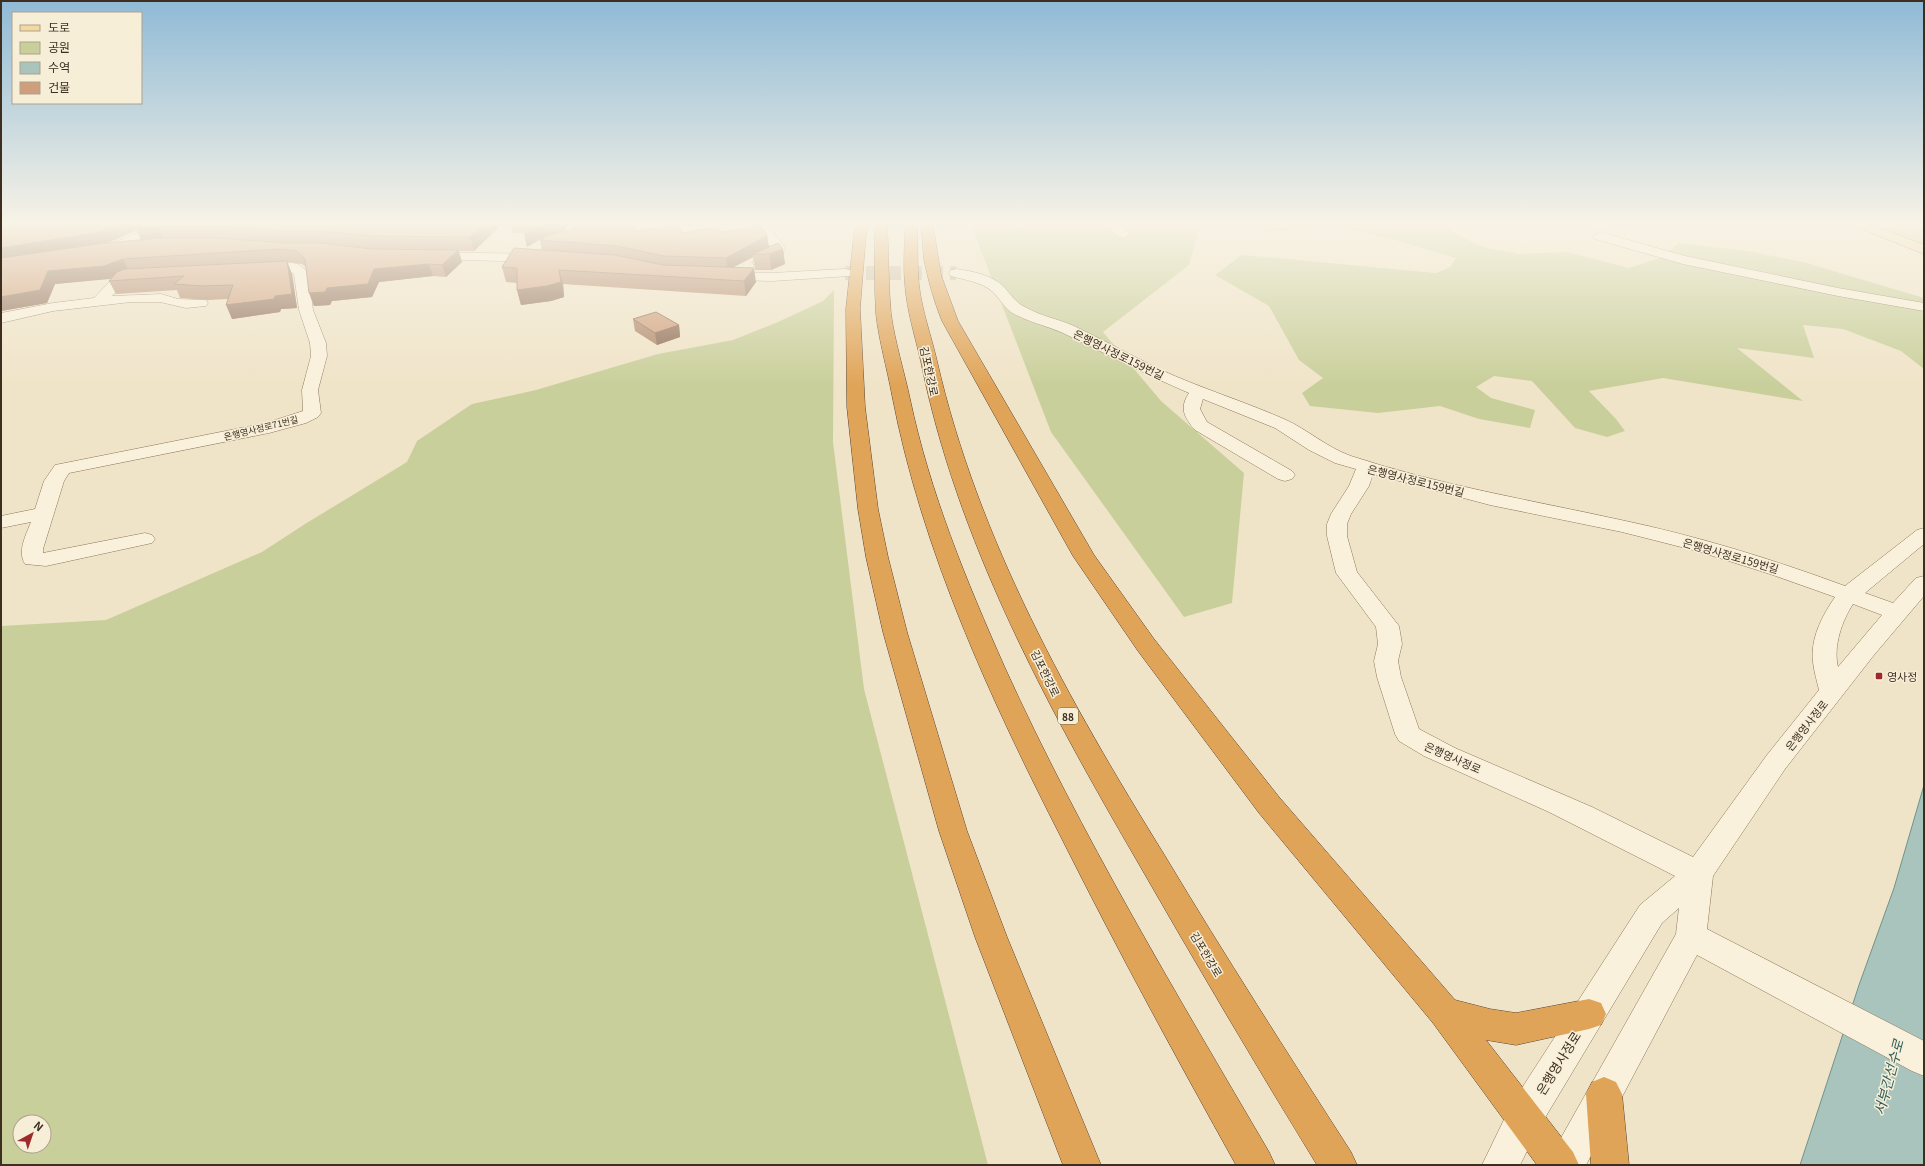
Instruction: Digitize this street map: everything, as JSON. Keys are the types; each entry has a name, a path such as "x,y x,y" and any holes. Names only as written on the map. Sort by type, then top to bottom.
{"highway":[{"path":"856,276 853,309 856,407 868,509 877,557 896,632 953,831 991,937 1082,1165"},
{"path":"883,276 884,316 905,417 929,507 966,604 1012,711 1055,799 1134,948 1256,1165"},
{"name":"김포한강로","path":"912,276 916,313 927,353 938,408 959,474 983,535 1021,621 1056,694 1111,792 1228,989 1338,1165"},
{"path":"935,276 940,299 950,321 1084,556 1151,651 1269,805 1445,1012 1560,1165"},
{"path":"1445,1012 1490,1025 1516,1030 1590,1014"},
{"path":"1604,1094 1610,1165"}],"street":[{"path":"99,301 118,281 123,278 135,276"},
{"name":"은행영사정로71번길","path":"145,540 46,560 33,559 32,549 54,481 62,469 269,428 300,419 312,413 310,390 319,356 318,343 306,310 302,276"},
{"path":"747,276 783,276"},
{"name":"은행영사정로159번길","path":"974,276 998,289 1011,305 1020,311 1067,329 1155,373 1282,424 1328,453 1366,467 1490,499 1622,526 1704,546 1747,558 1897,612"},
{"path":"1764,276 1838,292 1924,307"},
{"path":"1,318 33,310 99,301 149,297 161,298 176,303 201,303"},
{"path":"1199,391 1190,408 1193,416 1201,426 1285,475"},
{"name":"은행영사정로","path":"1366,467 1359,486 1341,514 1337,524 1340,556 1347,574 1387,626 1390,644 1386,661 1389,677 1408,734 1441,754 1512,783 1638,842 1698,874"},
{"path":"1,522 44,513"},
{"path":"1832,691 1825,662 1826,645 1835,614 1850,594 1924,534"},
{"name":"은행영사정로","path":"1501,1165 1524,1118 1651,914 1698,874 1743,807 1832,691 1897,612 1924,584"},
{"name":"은행영사정로","path":"1566,1165 1691,936 1698,874"},
{"path":"1691,936 1924,1059"}],"green space":[{"path":"991,276 1174,276 1103,332 1161,401 1244,473 1232,603 1184,617 1051,432"},
{"path":"1217,276 1851,276 1924,298 1924,369 1901,351 1843,329 1803,325 1814,358 1737,348 1803,401 1663,378 1589,391 1616,419 1625,431 1607,437 1575,428 1532,381 1494,376 1476,387 1491,398 1535,410 1530,428 1479,419 1440,406 1378,413 1310,406 1302,393 1323,378 1299,360 1269,306"},
{"path":"834,290 833,442 864,689 988,1165 1,1165 1,626 106,620 262,552 407,462 417,441 472,404 536,390 658,354 733,340 778,322 823,301"}],"water":[{"name":"서부간선수로","path":"1924,785 1924,1165 1800,1165 1859,985 1894,888"}],"building":[{"path":"1,276 46,276 40,290 1,297"},
{"path":"113,276 178,276 109,281"},
{"path":"183,276 289,276 292,294 275,296 274,299 226,305 233,285 202,286 174,284"},
{"path":"307,276 371,276 368,284 327,288 325,292 309,293"},
{"path":"517,276 560,276 561,282 547,286 517,290"},
{"path":"667,276 748,276 744,281"},
{"path":"656,312 679,325 655,333 633,319"}],"place":[{"name":"영사정","path":"1879,676"}]}
